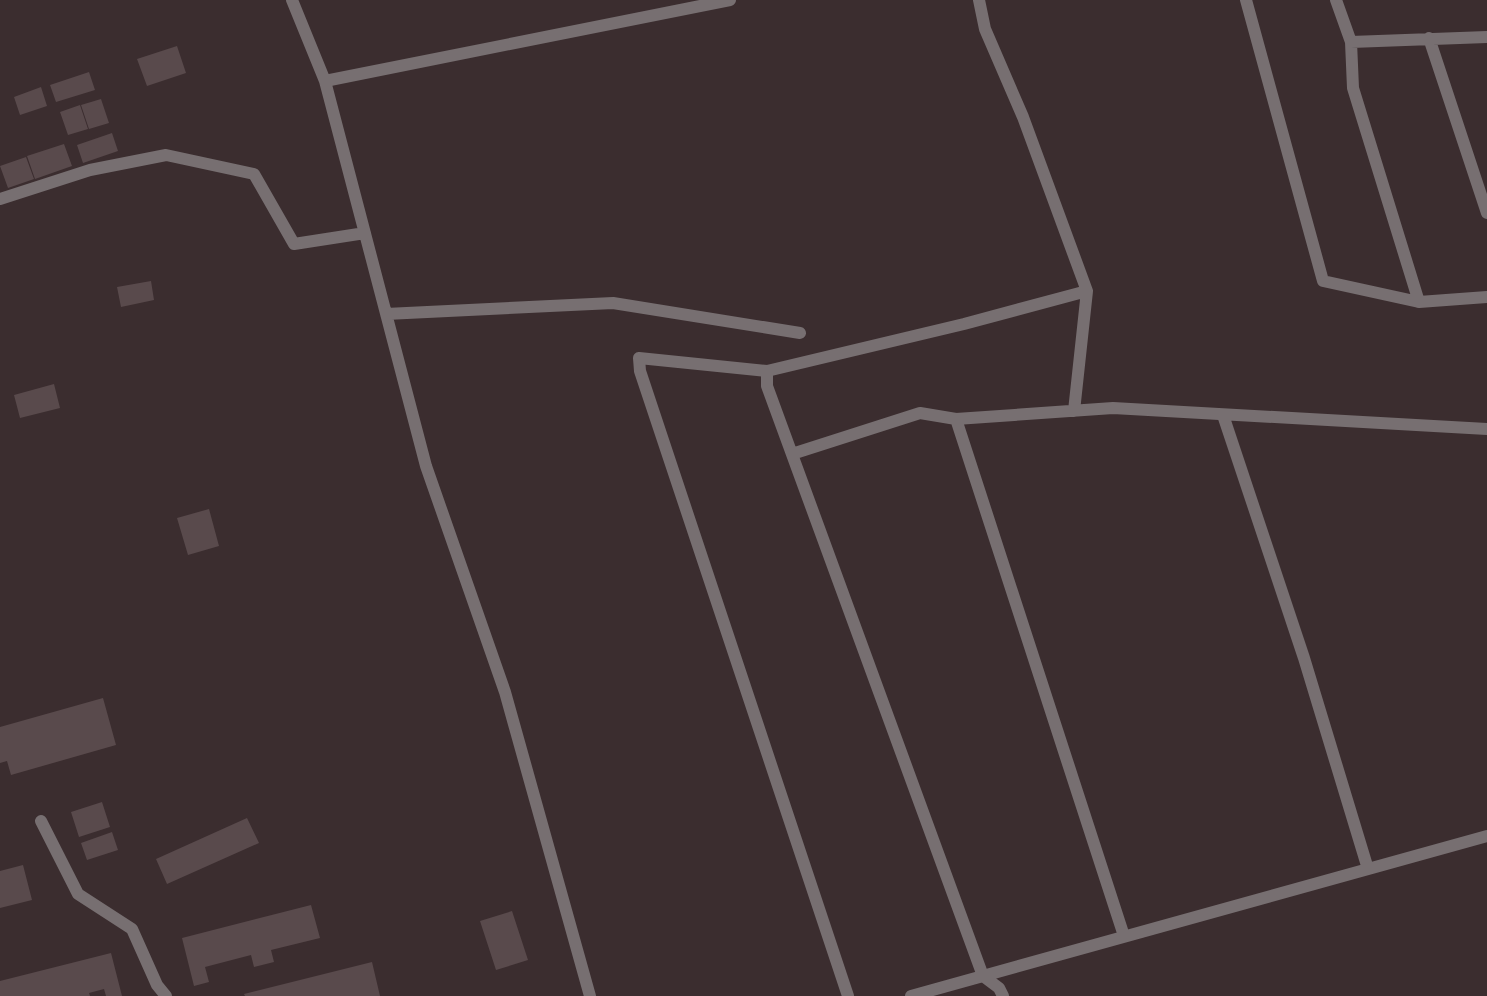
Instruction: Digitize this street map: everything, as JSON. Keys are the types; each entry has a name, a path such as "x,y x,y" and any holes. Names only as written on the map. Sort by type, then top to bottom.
{"street":[{"path":"292,0 325,81 426,466 505,692 590,996"},
{"path":"325,81 730,0"},
{"path":"979,0 985,29 1023,117 1087,291 1074,411"},
{"path":"1246,0 1323,280 1419,302 1487,297"},
{"path":"1336,0 1350,42 1353,88 1419,302"},
{"path":"1350,42 1487,36"},
{"path":"1429,38 1487,213"},
{"path":"0,199 90,170 166,155 254,174 294,244 365,233"},
{"path":"848,996 640,371 639,358 767,371 964,324 1087,291"},
{"path":"386,314 613,303 800,333"},
{"path":"767,371 767,386 983,976 999,988 1003,996"},
{"path":"792,454 920,413 956,419 1113,408 1487,430"},
{"path":"1223,414 1304,658 1368,869"},
{"path":"956,419 1124,936"},
{"path":"41,821 78,894 132,929 157,985 166,996"},
{"path":"911,996 1487,836"}],"building":[{"path":"177,46 186,73 147,86 137,59"},
{"path":"89,72 95,90 56,102 50,85"},
{"path":"41,87 47,106 20,115 14,97"},
{"path":"101,99 109,123 89,129 81,105"},
{"path":"80,105 88,129 68,135 60,112"},
{"path":"112,133 118,151 83,163 77,145"},
{"path":"64,144 72,166 35,179 27,156"},
{"path":"26,157 34,179 8,188 0,166"},
{"path":"151,281 154,300 121,307 117,287"},
{"path":"54,384 60,408 20,418 14,395"},
{"path":"209,509 219,546 188,555 177,518"},
{"path":"103,698 116,745 11,775 7,761 0,763 0,727"},
{"path":"102,802 110,827 79,837 71,812"},
{"path":"247,818 259,843 167,884 156,859"},
{"path":"112,832 118,850 87,860 81,843"},
{"path":"23,865 32,900 0,908 0,871"},
{"path":"311,905 320,938 271,950 274,962 254,967 251,955 205,967 209,982 194,986 182,938"},
{"path":"512,911 528,960 496,970 480,921"},
{"path":"111,953 122,996 106,996 104,989 89,993 90,996 0,996 0,981"},
{"path":"372,962 380,996 245,996 244,994"}]}
